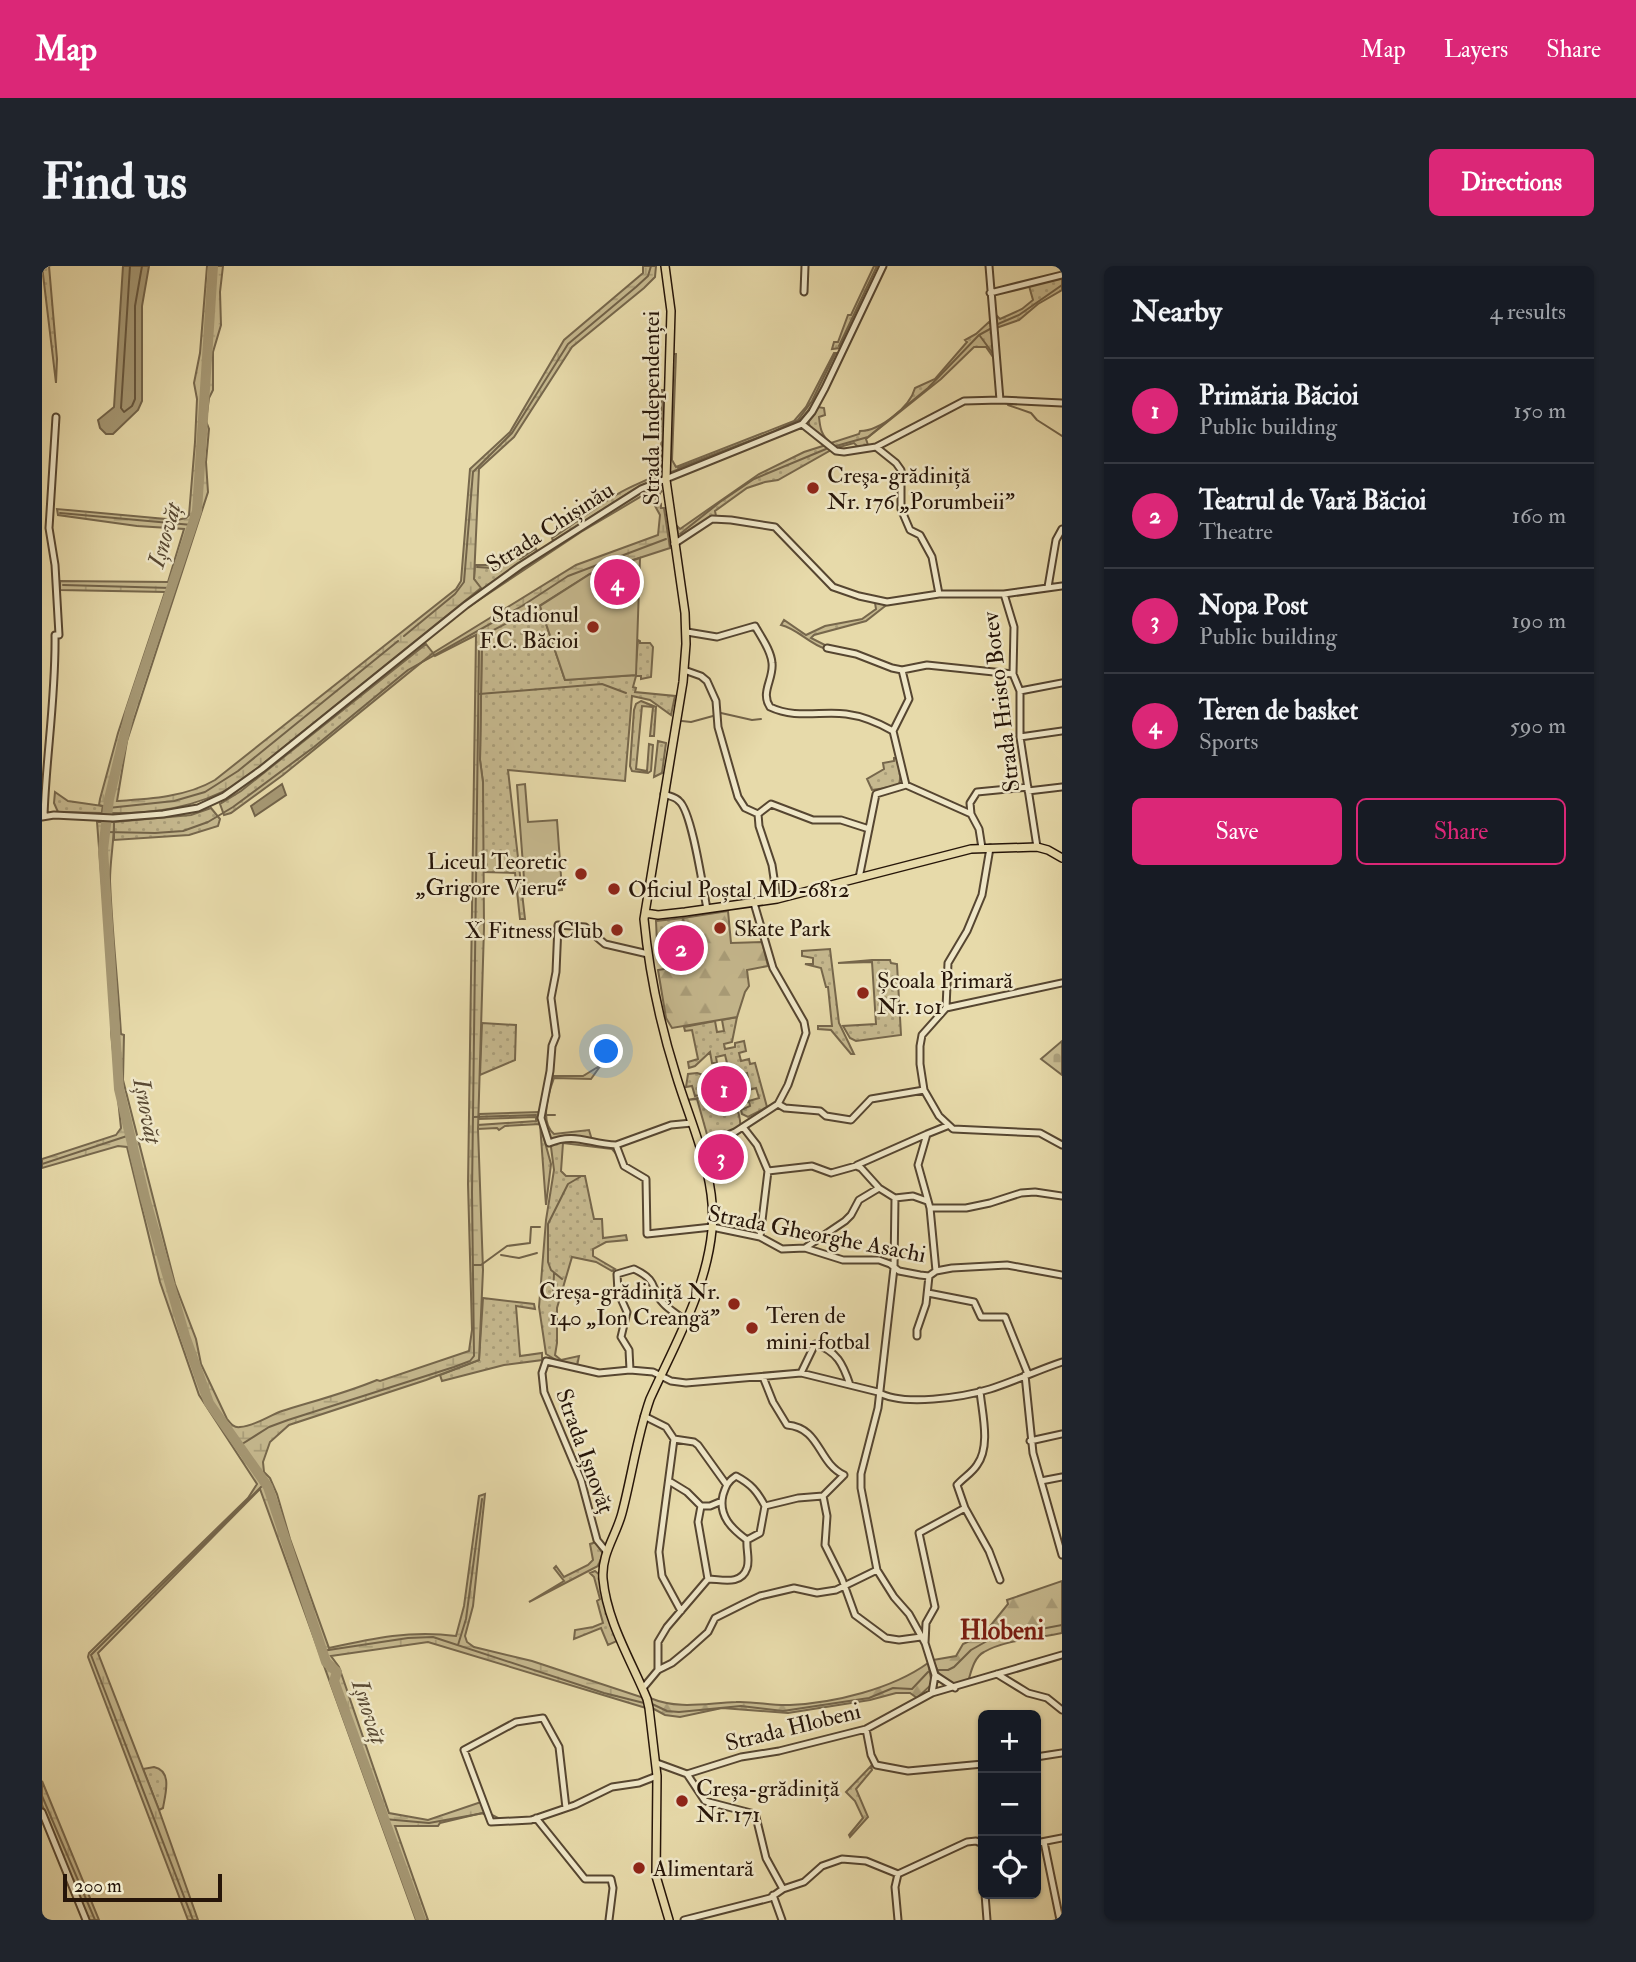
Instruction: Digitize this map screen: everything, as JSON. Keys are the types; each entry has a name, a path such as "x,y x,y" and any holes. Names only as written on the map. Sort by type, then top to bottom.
{"main road":[{"name":"Strada Independenței","path":"665,266 671,311 666,480 687,632 684,670 645,913 648,954 662,1025 700,1147 710,1188 712,1227 700,1284 687,1321 644,1416 621,1517 602,1567 605,1592 616,1631 648,1699 657,1763 656,1876 668,1920"},
{"path":"645,913 658,915 777,899 964,850 1037,847 1062,858"}],"street":[{"path":"804,292 805,266"},
{"path":"883,266 825,388 802,424 840,452 876,447 954,405 975,399 1062,403"},
{"path":"989,266 1000,400"},
{"path":"990,293 1062,275"},
{"path":"43,817 54,696 55,635 59,635 50,527 55,417"},
{"name":"Strada Chișinău","path":"43,817 114,818 182,812 224,796 271,762 466,605 617,503 641,489 802,424"},
{"path":"876,447 897,463 901,470 901,509 910,530 920,535 932,557 939,594"},
{"path":"674,544 712,519 769,526 779,530 833,587 887,602 939,594 1004,594 1062,586"},
{"path":"1048,587 1056,540 1062,530"},
{"name":"Strada Hristo Botev","path":"1004,594 1014,627 1013,674 1020,691 1020,737 1037,847"},
{"path":"687,632 717,637 755,626 772,663 766,692 770,707 797,713 846,714 893,731"},
{"path":"827,648 856,653 902,670 927,665 1013,674"},
{"path":"684,670 707,681 716,701 718,727 738,797 745,808 758,814"},
{"path":"902,670 909,699 893,731 906,785"},
{"path":"1020,691 1062,683"},
{"path":"1020,737 1062,731"},
{"path":"859,878 876,793 906,785 971,814"},
{"path":"946,1008 948,963 967,931 982,895 986,848 971,814 970,803 977,792 1062,787"},
{"path":"664,793 679,800 683,806 696,843 707,909"},
{"path":"758,814 771,804 813,820 841,820 869,829"},
{"path":"758,814 759,826 772,865 777,899"},
{"path":"700,1147 743,1127 778,1104 788,1085 806,1028 773,968 754,903"},
{"path":"648,954 605,944 585,927 558,925 556,972 551,998 556,1037 552,1046 541,1121 549,1143 559,1138 574,1137 596,1144 616,1145 671,1125 692,1124"},
{"path":"1062,983 946,1008 922,1035 920,1064 924,1090 947,1126 963,1131 1040,1133 1062,1145"},
{"path":"778,1104 785,1108 820,1111 826,1116 851,1120 871,1099 924,1090"},
{"path":"936,1271 928,1205 918,1165 939,1116"},
{"path":"768,1171 812,1166 831,1173 856,1166 947,1126"},
{"path":"743,1127 757,1145 768,1171 760,1237"},
{"name":"Strada Gheorghe Asachi","path":"616,1145 624,1167 646,1179 647,1234 712,1227 760,1237 782,1249 804,1248 843,1260 879,1261 899,1271 929,1276 936,1271 1007,1265 1062,1275"},
{"path":"856,1166 879,1188 895,1198 913,1196 928,1205 966,1208 1021,1193 1035,1192 1062,1196"},
{"path":"913,1196 923,1186"},
{"path":"804,1248 845,1221 859,1200 879,1188"},
{"path":"895,1198 894,1268 872,1439 861,1474 861,1488 877,1570 894,1597 909,1614 925,1643 934,1672 932,1693"},
{"path":"687,1321 663,1303 652,1280 641,1272 634,1269 617,1274 618,1292 627,1312 621,1337 629,1350 630,1370 661,1374 671,1381 687,1383 801,1373 878,1392 884,1396 914,1399 980,1391 1062,1362"},
{"path":"917,1336 928,1293 929,1276"},
{"path":"928,1293 974,1302 981,1317 1005,1317 1026,1375 1030,1441 1059,1530 1062,1555"},
{"path":"801,1373 815,1344 835,1353 850,1385"},
{"name":"Strada Ișnovăț","path":"606,1551 597,1540 581,1480 544,1392 542,1373 546,1361 600,1373 630,1370"},
{"path":"764,1377 773,1402 787,1425 803,1428 816,1441 826,1461 844,1475 861,1474"},
{"path":"980,1391 984,1443 980,1461 957,1486 1000,1580"},
{"path":"644,1416 666,1427 674,1439 659,1552 666,1585 681,1611"},
{"path":"1030,1441 1062,1434"},
{"path":"674,1439 698,1445 726,1484"},
{"path":"765,1506 798,1498 823,1496 844,1475"},
{"path":"708,1579 734,1581 740,1578 747,1568 747,1540 728,1522 723,1513 722,1501 726,1484 736,1476 756,1490 765,1506 760,1533 747,1540"},
{"path":"1041,1481 1062,1477"},
{"path":"669,1481 687,1492 701,1506 722,1501"},
{"path":"823,1496 827,1516 825,1545 842,1579 855,1615 886,1638 899,1640 921,1637"},
{"path":"701,1506 698,1522 708,1579"},
{"path":"925,1643 926,1623 935,1607 919,1533 965,1508"},
{"path":"643,1688 658,1670 672,1663 708,1632 715,1618 775,1592 794,1588 817,1593 844,1586 877,1570"},
{"path":"658,1670 658,1642 708,1579"},
{"path":"916,1629 926,1623"},
{"name":"Strada Hlobeni","path":"687,1774 741,1756 779,1751 866,1729 932,1693 1062,1655"},
{"path":"934,1672 955,1688"},
{"path":"997,1674 1028,1693 1048,1698 1062,1710"},
{"path":"566,1808 559,1747 543,1718 516,1722 464,1750 491,1822 537,1818 566,1808 612,1787 639,1783 657,1776"},
{"path":"866,1729 871,1755 876,1765 908,1771 978,1764"},
{"path":"1041,1756 1062,1753"},
{"path":"657,1763 687,1774 705,1801 751,1813 756,1817 766,1858 783,1889"},
{"path":"42,1812 86,1920"},
{"path":"537,1818 586,1879 611,1879 613,1882 609,1920"},
{"path":"1041,1842 1062,1838"},
{"path":"684,1920 774,1895 804,1882 822,1866 842,1859 866,1861 898,1874 967,1842 978,1842"},
{"path":"1044,1842 1060,1920"},
{"path":"898,1874 895,1887 898,1920"},
{"path":"774,1895 782,1920"},
{"path":"985,1899 987,1920"}],"green space":[{"path":"42,266 49,266 57,359 56,383"},
{"path":"207,266 223,266 220,292 221,325 213,352 213,390 209,398 206,421 209,429 206,462 208,492 127,741 117,801 180,794 215,780 456,589 461,581 470,469 510,432 564,340 643,273 643,266 656,266 655,277 644,288 572,347 514,437 479,469 474,579 481,588 239,783 206,799 173,808 102,813 100,799 118,733 165,592 60,590 60,581 168,582 184,529 137,526 58,515 57,509 177,520 189,515 197,399 194,383 200,353"},
{"path":"874,266 880,266 840,348 832,349 834,342 838,342 848,315 851,315"},
{"path":"1062,277 1062,290 1038,304 1019,320 996,328 996,315 1000,319 1022,309 1033,300 1029,286"},
{"path":"990,321 995,356 993,357 986,347 974,347 941,379 866,439 868,445 858,447 854,443 836,448 810,427 808,420 818,407 824,408 825,415 819,417 820,424 823,434 831,443 885,422 901,410 915,388 935,379 967,342 965,340"},
{"path":"834,353 838,353 821,390 797,423 669,473 672,354 676,354 672,460 676,467 794,421 806,407"},
{"path":"662,390 666,390 663,476 635,489 553,541 552,538 608,500 661,473"},
{"path":"826,445 831,450 778,480 747,488 715,511 716,516 727,517 715,517 678,539 677,526 680,529 759,474 804,452"},
{"path":"658,487 662,492 658,490 654,494 660,494 657,499 647,493 581,532 470,606 606,513 646,489"},
{"path":"652,494 661,504 661,508 664,508 670,548 590,574 539,606 482,636 480,760 483,782 484,928 478,1129 483,1270 479,1360 289,1425 270,1442 263,1462 264,1472 270,1478 277,1494 329,1648 408,1635 456,1636 464,1606 479,1496 485,1494 473,1606 465,1636 467,1642 474,1647 532,1661 644,1698 646,1708 428,1642 331,1656 339,1667 389,1813 428,1820 481,1802 487,1816 482,1813 440,1823 438,1826 395,1826 428,1920 416,1920 260,1489 98,1653 198,1920 188,1920 88,1657 89,1653 248,1498 257,1484 199,1395 160,1282 127,1147 118,1146 42,1168 42,1159 116,1135 121,1128 111,1032 97,822 114,822 110,881 121,1034 124,1035 123,1080 175,1284 196,1339 201,1364 227,1419 236,1427 251,1425 282,1411 469,1351 472,1330 468,1184 476,635 435,656 433,653 576,565 658,535 660,515 649,495"},
{"path":"535,547 537,551 482,590 474,579 475,565 491,565"},
{"name":"Stadionul F.C. Băcioi","path":"640,558 636,675 565,680 540,606 590,574"},
{"path":"875,603 889,603 866,621 811,638 827,646 826,649 781,625 784,620 806,635 825,626 862,619 876,609"},
{"path":"540,606 565,680 635,675 638,640 640,643 650,643 653,647 651,677 641,679 641,676 636,676 633,687 636,688 635,692 675,696 671,715 650,700 632,696 625,781 508,770 525,919 520,919 515,873 483,872 483,783 480,760 482,635"},
{"path":"426,644 433,653 283,775 231,813 224,815 220,804 241,791"},
{"path":"641,701 656,707 654,736 650,736 653,707 642,706 636,769 647,771 649,744 653,745 651,771 648,773 632,771 630,766 634,710 636,704"},
{"path":"658,741 666,743 662,773 654,777"},
{"path":"894,758 897,758 901,772 899,786 872,790 867,779 884,769 883,763 894,761"},
{"path":"525,784 528,822 557,820 562,890 525,892 517,785"},
{"path":"55,792 68,801 103,806 102,813 58,812 54,803"},
{"path":"211,808 220,819 218,826 189,835 114,840 114,822 191,815"},
{"path":"728,911 731,943 762,942 768,966 747,970 749,986 737,1017 672,1028 666,1018 658,970 676,967 672,942 657,943 686,933 683,918"},
{"path":"683,918 686,933 657,943 656,921"},
{"path":"830,949 839,1023 854,1054 851,1054 831,1030 818,1029 818,1026 832,1026 828,987 821,968 805,964 813,964 813,958 802,956 802,951"},
{"path":"890,960 891,963 897,964 901,1035 856,1041 850,1038 843,1026 876,1024 872,962 838,963"},
{"path":"737,1017 732,1042 724,1044 725,1049 744,1041 746,1051 739,1053 741,1061 749,1059 750,1064 755,1063 767,1107 748,1117 742,1114 741,1110 750,1106 749,1101 759,1098 756,1088 745,1091 748,1102 739,1104 735,1091 750,1087 747,1073 731,1078 716,1077 713,1067 718,1066 720,1073 729,1071 725,1055 716,1057 717,1063 712,1063 710,1052 689,1068 688,1062 698,1059 692,1030 685,1031 684,1027 715,1021 717,1032 724,1031 722,1020"},
{"path":"482,1023 516,1025 515,1060 480,1075"},
{"path":"1062,1041 1062,1075 1041,1059"},
{"path":"601,1065 591,1079 554,1078 546,1108 547,1122 554,1134 589,1130 592,1140 574,1135 550,1140 542,1122 551,1076 583,1076"},
{"path":"697,1073 713,1078 715,1091 695,1096 692,1086 686,1087 688,1074"},
{"path":"732,1092 740,1126 718,1138 702,1139 708,1138 697,1099 687,1100"},
{"path":"539,1112 540,1124 505,1126 499,1130 478,1129 478,1125 536,1121 536,1117 479,1119 479,1114"},
{"path":"540,1124 551,1164 546,1205"},
{"path":"582,1139 596,1145 614,1147 618,1156 612,1149 563,1143 561,1171 566,1176 585,1176 594,1219 602,1219 603,1238 626,1235 627,1240 606,1242 593,1249 593,1256 615,1269 612,1271 596,1262 572,1257 557,1308 555,1355 561,1360 579,1356 577,1366 561,1363 546,1354 539,1307 546,1220 554,1170 551,1147 560,1140"},
{"path":"483,1298 534,1304 535,1309 516,1306 520,1356 542,1353 542,1360 504,1365 442,1381 440,1375 479,1360"},
{"path":"596,1542 603,1554 598,1566 529,1602 564,1581 554,1568 556,1566 564,1577 588,1565 593,1560 590,1544"},
{"path":"595,1571 600,1575 617,1641 608,1645 601,1628 574,1639 575,1630 603,1623 597,1601 600,1599 594,1577 590,1573"},
{"path":"1062,1581 1062,1633 1011,1642 984,1652 975,1661 968,1682 954,1684 939,1674 933,1660 956,1656 963,1644 983,1635 1008,1604 1007,1600"},
{"path":"928,1663 932,1684 917,1698 910,1693 896,1693 870,1700 788,1713 722,1708 680,1717 665,1715 652,1708 650,1698 682,1705 743,1702 807,1704 844,1698 880,1687"},
{"path":"871,1766 872,1770 856,1789 868,1817 850,1837 863,1818 855,1801 846,1792"},
{"path":"143,1769 160,1769 166,1778 163,1808 159,1810"},
{"path":"42,1781 99,1920 89,1920 42,1805"}],"water":[{"path":"123,266 149,266 142,306 142,401 138,410 113,434 106,434 100,428 98,420 114,407"},
{"path":"282,784 286,795 255,816 251,806"}],"waterway":[{"name":"Ișnovăț","path":"213,266 197,511 130,711 109,799 103,850 119,1089 145,1198 185,1336 209,1403 268,1487 326,1662 337,1672 334,1681 421,1920"},
{"path":"404,636 455,594 464,582 473,472 512,433 568,344 648,276 651,266"},
{"path":"839,346 877,266"},
{"path":"998,324 1019,315 1062,285"},
{"path":"836,446 868,437 928,388 979,335 990,329"},
{"path":"980,336 994,355 994,361"},
{"path":"678,468 798,420 812,401 835,354"},
{"path":"1008,405 1031,413 1062,436"},
{"path":"680,534 754,479 826,449"},
{"path":"60,513 192,525"},
{"path":"105,832 183,831 208,822 233,807 314,747 408,670 522,606 568,576 666,539"},
{"path":"520,559 535,549"},
{"path":"477,567 492,568 513,561"},
{"path":"63,585 171,588"},
{"path":"108,808 174,801 205,792 238,771 398,641"},
{"path":"239,1446 269,1427 454,1367 470,1361 474,1356 472,1192 479,648"},
{"path":"479,694 602,684 626,693"},
{"path":"721,713 752,720 761,719"},
{"path":"682,721 691,722 713,716"},
{"path":"474,1117 536,1115"},
{"path":"543,1115 555,1115"},
{"path":"42,1164 130,1135"},
{"path":"562,1279 551,1270 548,1262 548,1224 568,1184 580,1177"},
{"path":"474,1265 481,1265 507,1246 530,1243 531,1227 540,1227"},
{"path":"501,1255 519,1258 537,1253"},
{"path":"553,1299 554,1273"},
{"path":"193,1920 91,1655 265,1483"},
{"path":"458,1645 466,1619 482,1499"},
{"path":"937,1670 954,1667 971,1650 1003,1632 1020,1633 1062,1625"},
{"path":"322,1651 408,1638 433,1637 604,1693 644,1703"},
{"path":"650,1703 667,1711 679,1712 741,1706 783,1711 869,1698 893,1688 912,1689 932,1671"},
{"path":"42,1796 95,1920"},
{"path":"384,1819 429,1823 484,1813"},
{"path":"490,1814 500,1819"}],"place":[{"name":"Creşa-grădiniţă Nr. 176 „Porumbeii”","path":"813,488"},
{"name":"Teren de basket","path":"617,582"},
{"name":"Stadionul F.C. Băcioi","path":"593,627"},
{"name":"Liceul Teoretic „Grigore Vieru“","path":"581,874"},
{"name":"Oficiul Poștal MD-6812","path":"614,889"},
{"name":"Skate Park","path":"720,928"},
{"name":"X Fitness Club","path":"617,930"},
{"name":"Teatrul de Vară Băcioi","path":"681,948"},
{"name":"Școala Primară Nr. 101","path":"863,993"},
{"name":"Primăria Băcioi","path":"724,1089"},
{"name":"Nopa Post","path":"721,1157"},
{"name":"Creșa-grădiniță Nr. 140 „Ion Creangă”","path":"734,1304"},
{"name":"Teren de mini-fotbal","path":"752,1328"},
{"name":"Creșa-grădiniță Nr. 171","path":"682,1801"},
{"name":"Alimentară","path":"639,1868"}],"district":[{"name":"Hlobeni","path":"1002,1631"}]}
